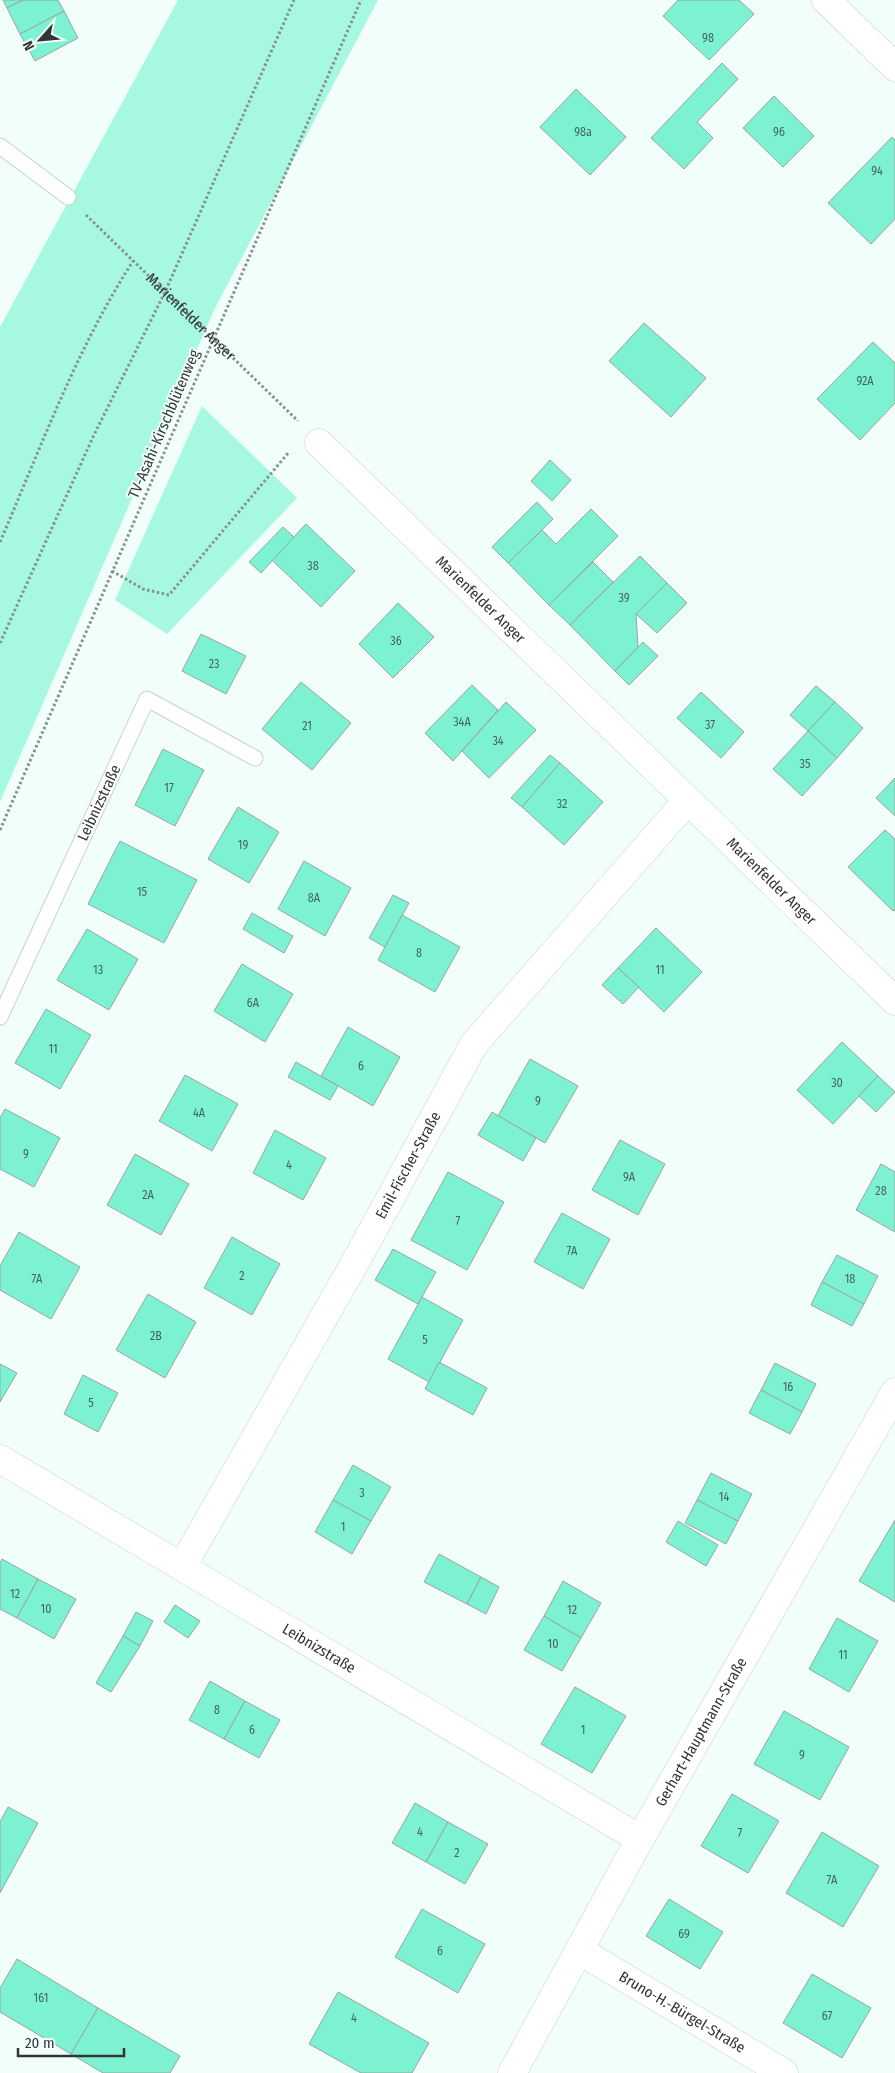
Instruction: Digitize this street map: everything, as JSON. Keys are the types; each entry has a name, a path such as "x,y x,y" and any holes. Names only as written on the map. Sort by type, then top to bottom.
{"street":[{"path":"826,0 895,66"},
{"name":"Marienfelder Anger","path":"313,436 895,1001"},
{"name":"Emil-Fischer-Straße","path":"182,1567 361,1252 474,1044 687,800"},
{"name":"Gerhart-Hauptmann-Straße","path":"512,2073 640,1839 895,1392"},
{"name":"Leibnizstraße","path":"0,1459 640,1839"},
{"name":"Bruno-H.-Bürgel-Straße","path":"580,1951 784,2073"}],"lane":[{"path":"0,146 68,197"},
{"name":"Leibnizstraße","path":"0,1017 147,699 255,758"}],"path":[{"path":"0,643 92,437 166,292 294,0"},
{"name":"TV-Asahi-Kirschblütenweg","path":"0,830 361,0"},
{"name":"Marienfelder Anger","path":"68,197 313,436"},
{"path":"0,542 84,348 113,293 133,261"},
{"path":"112,571 143,589 169,595 313,436"}],"green space":[{"path":"178,0 378,0 214,310 0,802 0,327"},
{"path":"202,406 297,498 167,634 115,600"}],"building":[{"path":"3,0 23,0 7,8"},
{"path":"23,0 58,0 64,11 20,34 7,8"},
{"path":"678,0 739,0 754,14 709,60 663,16"},
{"path":"64,11 78,38 35,61 20,34"},
{"path":"722,63 738,79 697,122 713,138 684,169 651,138"},
{"path":"576,89 626,137 590,175 540,127"},
{"path":"774,96 814,136 783,167 743,128"},
{"path":"892,137 895,140 895,219 871,244 828,203"},
{"path":"644,323 706,378 671,417 609,361"},
{"path":"873,342 895,363 895,403 860,440 817,399"},
{"path":"550,460 571,480 552,501 531,481"},
{"path":"537,502 553,519 508,563 492,547"},
{"path":"591,509 618,536 549,605 508,563 542,530 556,544"},
{"path":"306,524 355,571 321,607 272,560"},
{"path":"283,527 294,537 261,573 249,562"},
{"path":"640,556 667,583 636,614 638,647 615,671 570,625"},
{"path":"593,562 613,582 570,625 549,605"},
{"path":"667,583 687,603 657,633 636,614"},
{"path":"398,603 434,637 393,678 359,644"},
{"path":"201,634 246,656 226,694 182,671"},
{"path":"643,642 658,656 629,685 615,671"},
{"path":"301,682 351,723 312,770 262,729"},
{"path":"472,685 498,710 453,761 425,733"},
{"path":"816,686 835,702 808,731 790,715"},
{"path":"701,692 744,732 721,758 677,718"},
{"path":"506,702 536,730 489,778 462,751"},
{"path":"835,702 863,728 837,758 808,731"},
{"path":"808,731 837,758 802,796 773,769"},
{"path":"163,749 204,770 175,826 135,805"},
{"path":"550,755 560,763 522,807 511,798"},
{"path":"560,763 603,802 564,845 522,807"},
{"path":"895,778 895,816 876,798"},
{"path":"238,807 279,832 249,883 208,859"},
{"path":"885,830 895,839 895,910 893,911 848,867"},
{"path":"120,841 197,880 164,943 88,904"},
{"path":"304,861 351,888 325,936 278,909"},
{"path":"393,895 409,903 385,947 369,938"},
{"path":"252,913 293,936 284,953 243,929"},
{"path":"402,915 460,947 435,992 378,960"},
{"path":"656,928 702,972 664,1012 618,968"},
{"path":"87,929 138,959 109,1010 57,980"},
{"path":"242,964 293,994 265,1042 214,1011"},
{"path":"618,968 639,987 623,1004 602,985"},
{"path":"46,1009 91,1035 60,1089 15,1063"},
{"path":"348,1027 400,1057 373,1106 321,1076"},
{"path":"842,1042 878,1076 833,1124 797,1090"},
{"path":"530,1059 578,1086 545,1143 498,1116"},
{"path":"296,1062 338,1086 330,1100 288,1077"},
{"path":"185,1075 238,1104 212,1151 159,1121"},
{"path":"878,1076 895,1092 876,1112 859,1096"},
{"path":"5,1109 60,1138 34,1187 0,1169 0,1118"},
{"path":"492,1112 536,1138 523,1161 478,1135"},
{"path":"275,1130 326,1158 303,1200 253,1173"},
{"path":"620,1140 665,1164 638,1215 592,1190"},
{"path":"135,1154 189,1184 161,1235 107,1205"},
{"path":"881,1164 895,1172 895,1232 856,1210"},
{"path":"448,1172 504,1202 467,1270 411,1240"},
{"path":"562,1213 610,1239 583,1289 534,1262"},
{"path":"19,1232 80,1267 51,1319 0,1290 0,1266"},
{"path":"232,1237 280,1264 252,1315 204,1288"},
{"path":"393,1249 436,1272 418,1304 375,1280"},
{"path":"837,1255 878,1276 864,1304 822,1282"},
{"path":"822,1282 864,1304 852,1326 811,1305"},
{"path":"148,1294 196,1322 165,1378 116,1350"},
{"path":"422,1297 463,1320 429,1382 388,1359"},
{"path":"439,1362 487,1388 473,1415 425,1389"},
{"path":"775,1363 816,1384 802,1412 761,1390"},
{"path":"0,1364 17,1373 0,1402"},
{"path":"83,1375 118,1393 98,1432 64,1414"},
{"path":"761,1390 802,1412 790,1434 749,1413"},
{"path":"353,1465 391,1487 371,1521 333,1500"},
{"path":"711,1473 752,1494 738,1521 697,1500"},
{"path":"333,1500 371,1521 352,1554 315,1532"},
{"path":"697,1500 738,1521 726,1544 685,1523"},
{"path":"895,1520 895,1602 859,1581"},
{"path":"678,1521 718,1545 706,1566 666,1542"},
{"path":"439,1554 481,1577 467,1604 424,1582"},
{"path":"2,1559 38,1579 17,1618 0,1609 0,1563"},
{"path":"481,1577 499,1587 486,1614 467,1604"},
{"path":"38,1579 76,1599 54,1639 17,1618"},
{"path":"563,1581 601,1603 581,1638 544,1616"},
{"path":"175,1605 200,1621 188,1638 164,1622"},
{"path":"136,1612 153,1621 140,1646 123,1636"},
{"path":"544,1616 581,1638 562,1671 524,1650"},
{"path":"837,1618 878,1641 849,1692 809,1669"},
{"path":"123,1636 140,1646 111,1692 96,1683"},
{"path":"210,1681 245,1701 224,1739 189,1720"},
{"path":"575,1687 626,1716 592,1773 541,1744"},
{"path":"245,1701 280,1720 259,1758 224,1739"},
{"path":"784,1711 849,1747 820,1800 754,1764"},
{"path":"732,1794 779,1821 748,1873 701,1846"},
{"path":"415,1803 448,1822 426,1862 392,1843"},
{"path":"8,1807 38,1823 0,1893 0,1822"},
{"path":"448,1822 488,1844 465,1884 426,1862"},
{"path":"822,1832 879,1866 843,1927 786,1893"},
{"path":"669,1899 723,1932 700,1969 646,1936"},
{"path":"422,1909 485,1944 458,1993 395,1957"},
{"path":"17,1959 98,2008 71,2054 0,2012 0,1988"},
{"path":"812,1974 871,2008 842,2058 783,2023"},
{"path":"338,1992 429,2043 412,2073 361,2073 309,2044"},
{"path":"98,2008 180,2056 170,2073 103,2073 71,2054"}]}
